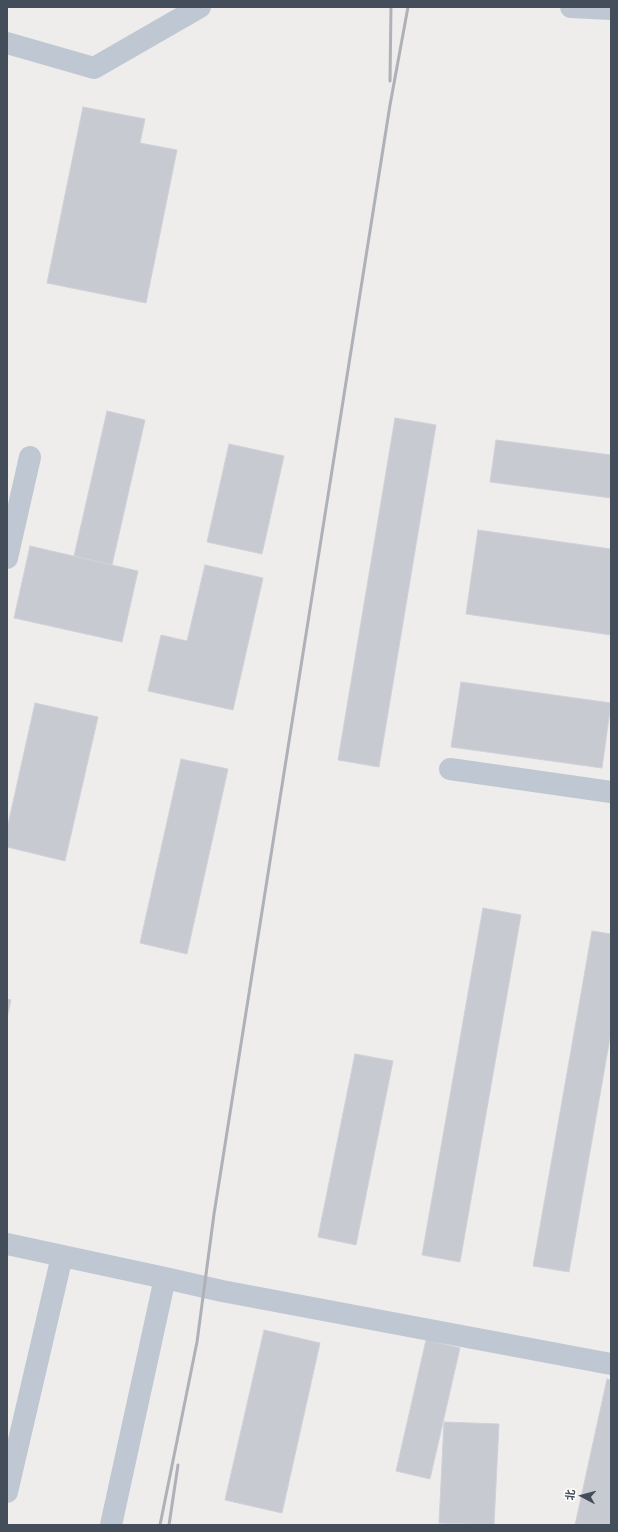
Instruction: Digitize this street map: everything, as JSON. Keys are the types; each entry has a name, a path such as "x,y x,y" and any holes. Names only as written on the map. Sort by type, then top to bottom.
{"street":[{"path":"7,43 94,68 200,7"},
{"path":"572,7 611,10"},
{"path":"7,558 30,457"},
{"path":"450,769 611,792"},
{"path":"7,1244 222,1291 611,1364"},
{"path":"7,1492 62,1256"},
{"path":"111,1525 165,1278"}],"building":[{"path":"83,107 145,119 140,143 177,150 146,303 47,283"},
{"path":"107,411 145,420 112,565 74,556"},
{"path":"395,418 436,425 379,767 338,760"},
{"path":"496,440 611,455 611,498 490,482"},
{"path":"229,444 284,456 262,554 207,542"},
{"path":"478,530 611,549 611,635 466,614"},
{"path":"30,546 138,571 122,642 14,618"},
{"path":"205,565 263,578 233,710 148,691 161,635 187,641"},
{"path":"461,682 611,703 602,768 451,747"},
{"path":"35,703 98,717 65,861 7,847 7,829"},
{"path":"181,759 228,769 187,954 140,943"},
{"path":"483,908 521,915 460,1262 422,1255"},
{"path":"592,931 611,934 611,1032 569,1272 533,1266"},
{"path":"7,999 11,1000 7,1018"},
{"path":"355,1054 393,1061 356,1245 318,1237"},
{"path":"264,1330 320,1343 282,1513 225,1500"},
{"path":"426,1340 460,1348 430,1479 396,1471"},
{"path":"607,1379 611,1380 611,1525 575,1525"},
{"path":"444,1422 499,1424 494,1525 439,1523"}],"railway":[{"path":"390,81 391,7"},
{"path":"160,1525 197,1342 214,1214 390,105 408,7"},
{"path":"169,1525 178,1465"}]}
